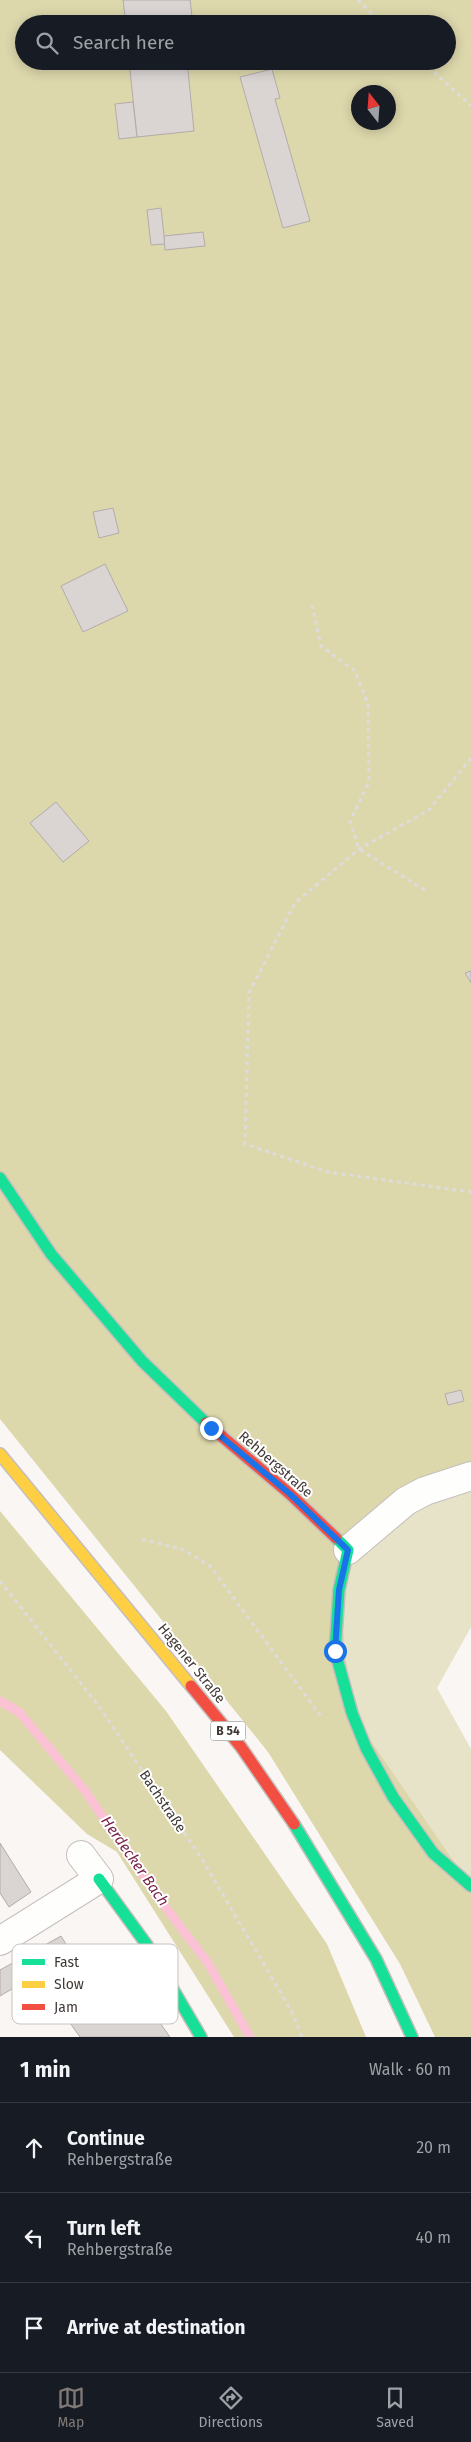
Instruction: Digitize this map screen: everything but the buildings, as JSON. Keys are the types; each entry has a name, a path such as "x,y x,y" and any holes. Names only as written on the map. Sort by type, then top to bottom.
{"street":[{"name":"Rehbergstraße","path":"0,1178 51,1254 142,1361 211,1428 290,1494 348,1550"},
{"name":"Hagener Straße","path":"0,1454 241,1747 313,1852 376,1959 412,2037"},
{"path":"471,1476 425,1491 406,1501 348,1550 339,1590 335,1651 352,1713 366,1748 393,1797 433,1853 471,1886"},
{"path":"82,1856 146,1944"},
{"path":"0,1941 99,1879"},
{"path":"178,1998 201,2037"}],"path":[{"path":"358,0 373,15"},
{"path":"432,70 471,106"},
{"path":"312,605 321,646 355,671 368,704 369,782 350,821 359,849 426,891"},
{"path":"471,758 428,810 359,849 295,902 249,993 245,1144 328,1172 471,1192"},
{"path":"142,1539 184,1550 210,1566 327,1724 352,1713"},
{"name":"Bachstraße","path":"0,1581 98,1705 202,1860 292,2012 302,2037"}],"shaded area":[{"path":"0,0 471,0 471,1476 348,1550 339,1590 352,1713 471,1886 471,2037 435,2037 400,1964 268,1752 0,1419"},
{"path":"471,1476 471,1627 437,1688 471,1749 471,1886 352,1713 339,1590 348,1550"},
{"path":"0,1511 166,1711 327,1944 366,2037 234,2037 178,1948 178,1944 175,1944 117,1852 87,1834 0,1750"}],"waterway":[{"name":"Herdecker Bach","path":"0,1701 19,1712 86,1792 154,1892 208,1963 250,2037"}],"traffic: fast":[{"path":"0,1178 51,1254 142,1361 206,1423"},
{"path":"336,1538 348,1550 339,1590 335,1651 352,1713 366,1748 393,1797 433,1853 471,1886"},
{"path":"294,1824 376,1959 412,2037"},
{"path":"99,1879 146,1944"},
{"path":"178,1998 201,2037"}],"traffic: slow":[{"path":"0,1454 191,1686"}],"traffic: jam":[{"path":"206,1423 290,1494 336,1538"},
{"path":"191,1686 241,1747 294,1824"}],"route":[{"path":"211,1428 290,1494 348,1550 339,1590 335,1651"}]}
